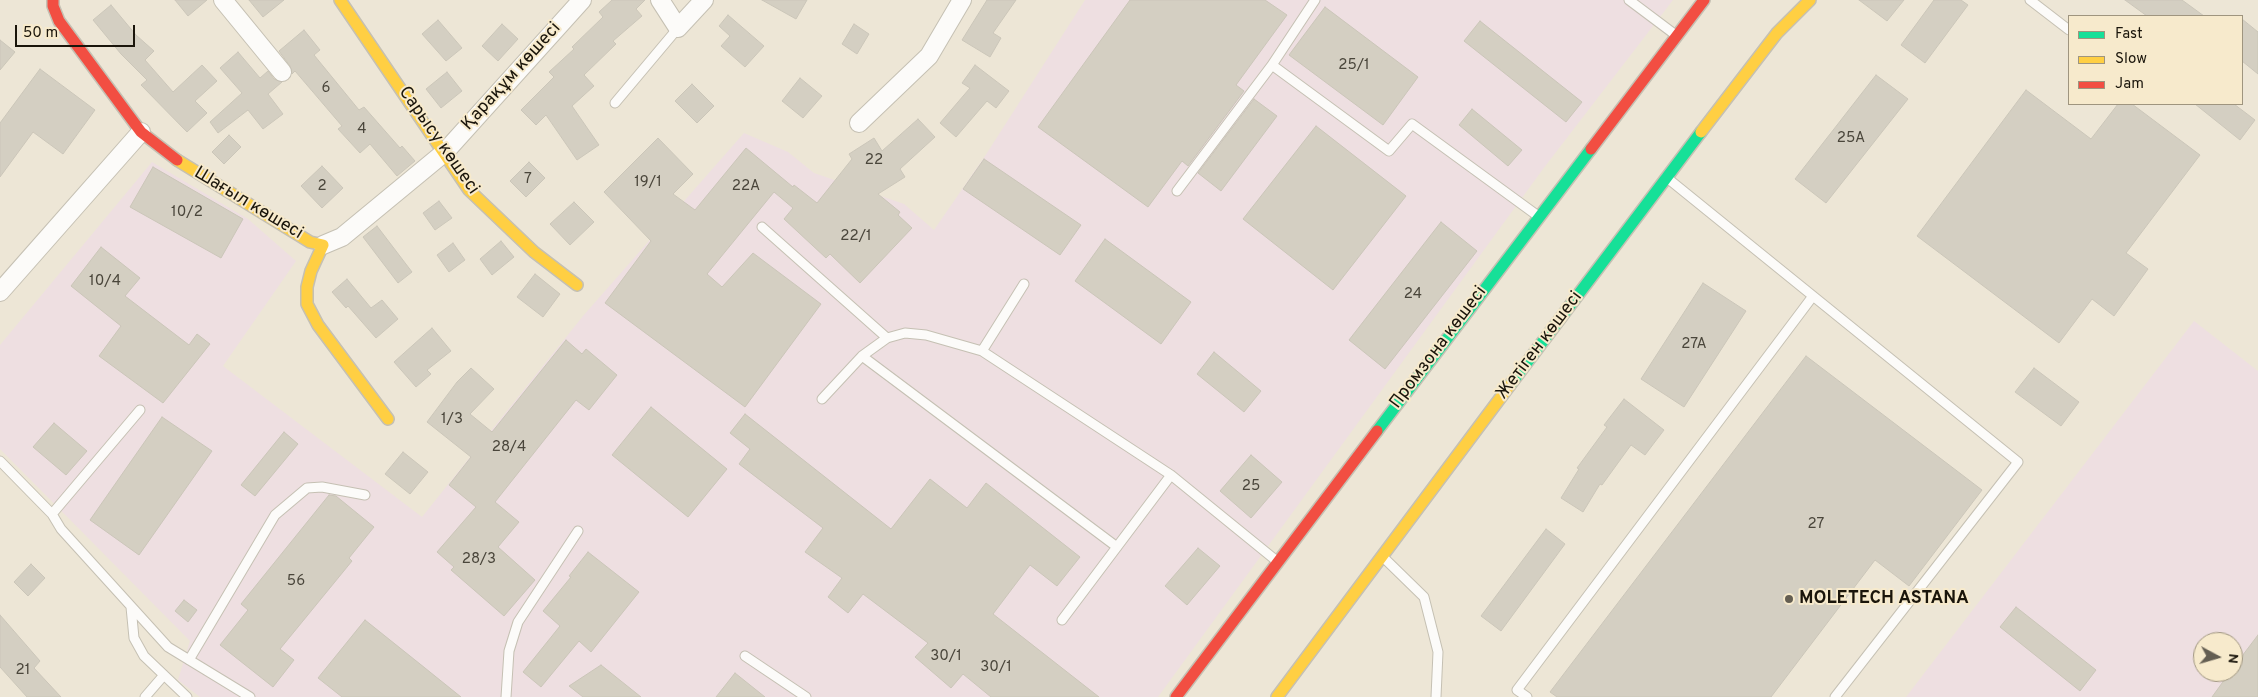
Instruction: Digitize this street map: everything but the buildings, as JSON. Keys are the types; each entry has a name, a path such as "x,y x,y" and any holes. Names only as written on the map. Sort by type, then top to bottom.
{"street":[{"name":"Шағыл көшесі","path":"53,0 52,6 59,21 141,132 184,165 310,242 323,244 311,271 307,287 307,304 318,325 388,419"},
{"path":"223,0 282,72"},
{"name":"Сарысу көшесі","path":"340,0 469,190 534,252 577,285"},
{"name":"Қарақұм көшесі","path":"323,244 342,237 445,152 582,0"},
{"path":"660,0 678,28 704,0"},
{"path":"859,123 928,56 962,0"},
{"name":"Промзона көшесі","path":"1176,697 1538,216 1704,0"},
{"name":"Жетіген көшесі","path":"1277,697 1666,177 1777,33 1810,0"},
{"path":"0,292 141,132"}],"lane":[{"path":"1177,191 1272,65 1315,0"},
{"path":"1629,0 1677,36"},
{"path":"2030,0 2068,29"},
{"path":"615,103 678,28"},
{"path":"1272,65 1389,151 1412,124 1538,216"},
{"path":"1666,177 2018,462 1835,697"},
{"path":"762,227 887,338"},
{"path":"982,351 1024,284"},
{"path":"1527,697 1517,690 1813,296"},
{"path":"822,399 862,356 887,338 904,333 926,335 982,351 1171,475 1278,562"},
{"path":"862,356 1117,547"},
{"path":"52,514 140,410"},
{"path":"0,461 52,514 61,529 168,647 250,697"},
{"path":"1062,620 1171,475"},
{"path":"189,660 275,515 307,488 322,486 365,495"},
{"path":"506,697 509,651 518,622 578,531"},
{"path":"1383,557 1424,597 1438,652 1436,697"},
{"path":"131,606 134,638 144,656 187,697"},
{"path":"745,656 806,697"},
{"path":"145,697 164,675"}],"shaded area":[{"path":"1085,0 1673,0 1543,169 1158,697 200,697 178,680 190,641 0,449 0,345 152,162 248,219 296,261 223,366 422,517 583,316 744,133 788,152 814,173 904,204 934,230 985,156"},
{"path":"2194,321 2258,371 2258,697 1906,697"}],"traffic: fast":[{"path":"1510,385 1701,132"},
{"path":"1377,431 1591,149"}],"traffic: slow":[{"path":"340,0 469,190 534,252 577,285"},
{"path":"1701,132 1777,33 1810,0"},
{"path":"177,160 310,242 323,245 311,271 307,287 307,304 318,325 388,419"},
{"path":"1277,697 1510,385"}],"traffic: jam":[{"path":"53,0 53,6 59,21 141,132 177,160"},
{"path":"1591,149 1704,0"},
{"path":"1176,697 1377,431"}],"place":[{"name":"MOLETECH ASTANA","path":"1789,599"}]}
